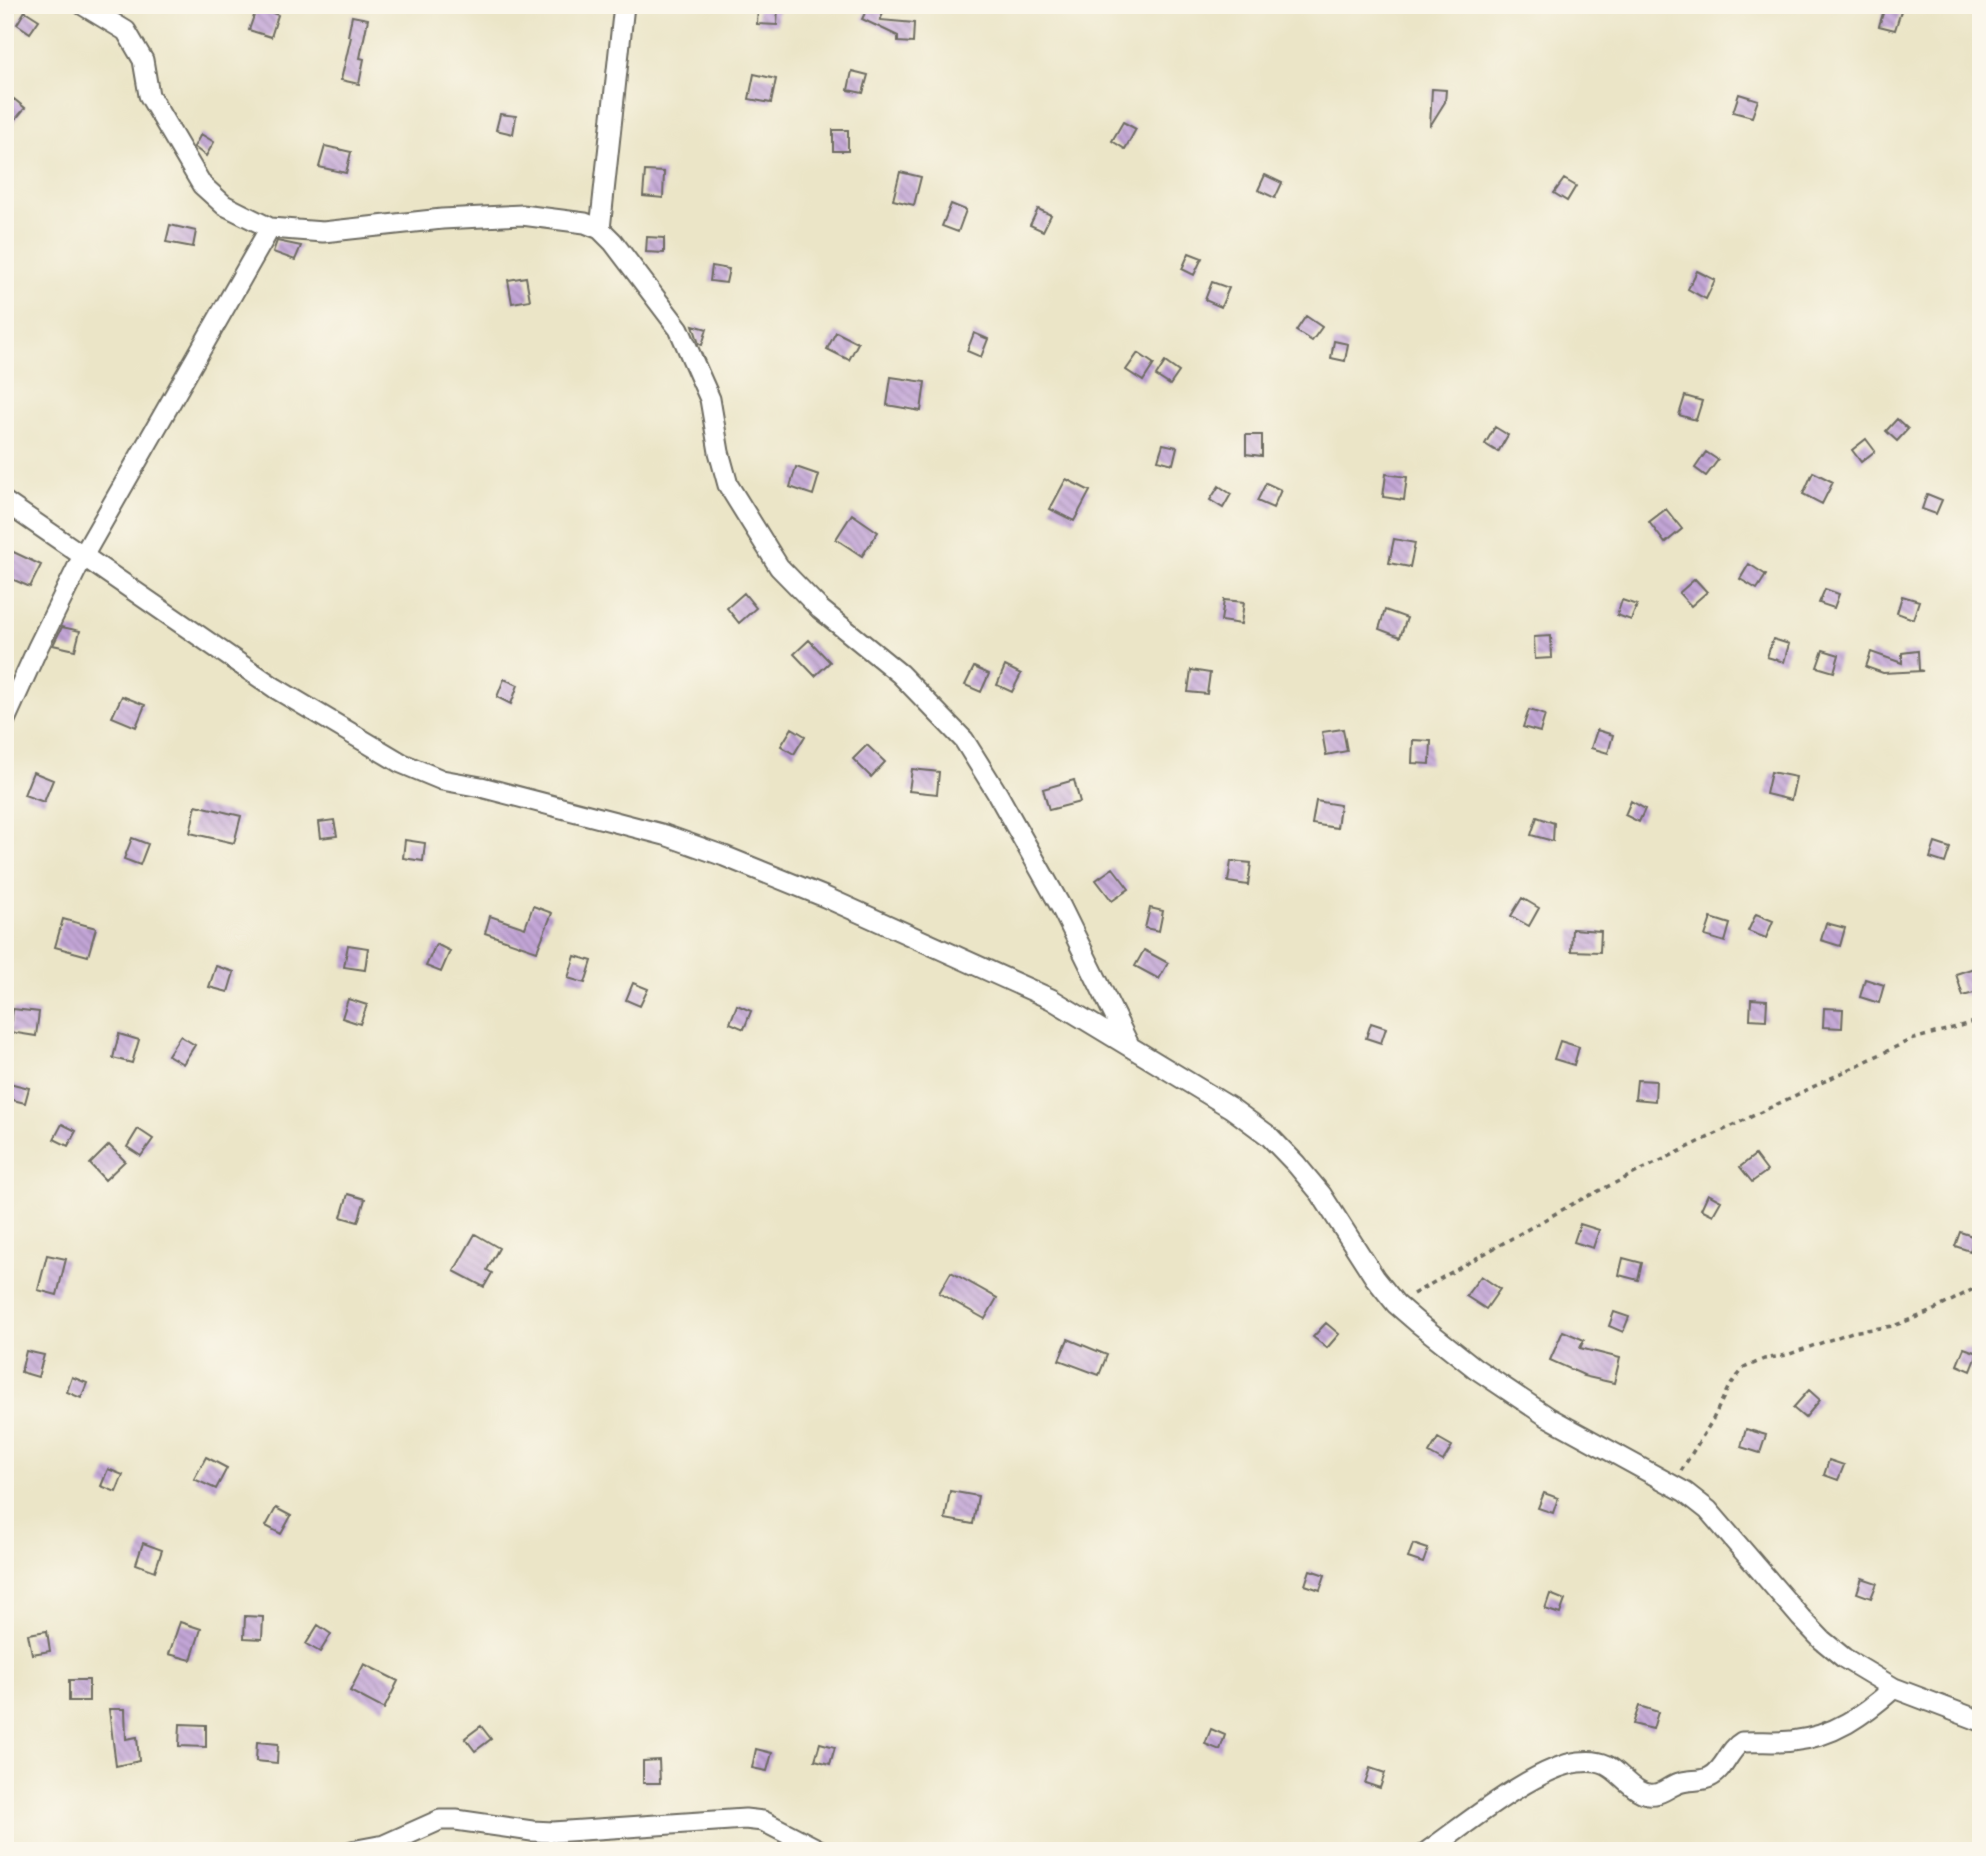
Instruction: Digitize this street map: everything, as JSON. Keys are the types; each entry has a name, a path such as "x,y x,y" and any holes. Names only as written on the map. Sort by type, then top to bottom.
{"street":[{"path":"83,5 126,31 143,60 149,95 202,185 223,205 270,228 323,232 442,219 522,215 585,223 600,229 613,242 679,329 710,399 728,485 779,567 820,609 900,674 964,740 997,793 1060,907 1130,1046"},
{"path":"600,229 624,5"},
{"path":"5,720 83,556 270,228"},
{"path":"5,502 275,688 401,763 442,780 481,787 665,835 825,897 1051,999 1231,1108 1269,1136 1321,1194 1375,1278 1396,1304 1418,1323 1475,1368 1548,1418 1673,1485 1708,1510 1822,1640 1844,1658 1894,1688 1981,1721"},
{"path":"1427,1851 1510,1793 1552,1769 1582,1762 1606,1765 1637,1790 1657,1794 1680,1782 1709,1778 1742,1742 1794,1741 1825,1734 1851,1722 1894,1688"},
{"path":"352,1851 384,1844 440,1820 553,1832 736,1819 764,1821 821,1851"}],"path":[{"path":"1396,1304 1576,1202 1703,1139 1910,1040 1981,1020"},
{"path":"1673,1485 1712,1421 1728,1388 1744,1368 1764,1359 1787,1356 1853,1332 1893,1326 1930,1312 1981,1285"}],"building":[{"path":"758,5 778,5 777,25 757,24"},
{"path":"869,5 887,5 880,20 914,23 913,43 898,42 898,36 862,19"},
{"path":"257,7 278,15 271,37 249,30"},
{"path":"1885,7 1901,11 1895,30 1879,26"},
{"path":"25,11 39,20 30,33 17,24"},
{"path":"352,16 368,19 360,58 364,59 359,84 341,80 351,37 348,36"},
{"path":"852,71 868,75 863,93 848,90"},
{"path":"754,74 776,79 771,103 749,99"},
{"path":"1432,89 1446,90 1445,102 1430,126"},
{"path":"1739,94 1758,100 1752,117 1733,112"},
{"path":"14,99 25,108 5,132 5,109"},
{"path":"500,114 516,116 513,134 496,130"},
{"path":"1123,122 1136,129 1125,149 1112,141"},
{"path":"833,130 848,130 848,151 833,151"},
{"path":"201,134 214,142 206,156 194,147"},
{"path":"325,146 351,152 346,173 319,167"},
{"path":"645,171 664,172 663,198 643,196"},
{"path":"900,172 921,177 914,205 893,200"},
{"path":"1265,175 1282,183 1275,198 1258,190"},
{"path":"1564,179 1576,186 1567,201 1554,193"},
{"path":"951,204 966,210 958,232 942,226"},
{"path":"1038,209 1051,215 1043,231 1030,225"},
{"path":"170,225 196,231 193,247 166,242"},
{"path":"647,237 664,238 664,253 646,252"},
{"path":"277,241 301,246 295,260 273,252"},
{"path":"1189,253 1202,258 1194,275 1182,269"},
{"path":"712,266 729,269 726,283 710,281"},
{"path":"1697,271 1715,280 1706,299 1688,289"},
{"path":"526,277 530,300 512,303 508,280"},
{"path":"1212,282 1229,288 1221,307 1205,300"},
{"path":"1306,316 1322,327 1312,341 1296,331"},
{"path":"693,325 707,329 702,345 699,344"},
{"path":"836,332 858,343 849,360 827,349"},
{"path":"974,333 988,339 981,357 967,351"},
{"path":"1334,341 1348,344 1345,361 1331,358"},
{"path":"1138,353 1154,364 1143,381 1126,370"},
{"path":"1165,362 1179,372 1170,385 1156,376"},
{"path":"891,377 925,382 921,411 887,405"},
{"path":"1685,396 1702,401 1696,420 1679,415"},
{"path":"1897,419 1908,429 1897,441 1886,431"},
{"path":"1495,427 1508,435 1498,452 1485,444"},
{"path":"1246,435 1262,435 1262,456 1246,454"},
{"path":"1866,439 1875,451 1861,462 1852,450"},
{"path":"1163,444 1177,447 1173,464 1158,460"},
{"path":"1706,452 1718,460 1706,476 1695,468"},
{"path":"796,467 819,475 813,495 790,487"},
{"path":"1813,472 1833,482 1822,504 1803,494"},
{"path":"1386,474 1407,477 1404,500 1383,497"},
{"path":"1066,479 1090,491 1074,521 1050,509"},
{"path":"1266,483 1281,490 1273,508 1257,501"},
{"path":"1219,486 1231,494 1223,508 1210,500"},
{"path":"1927,494 1942,500 1936,514 1922,509"},
{"path":"1666,509 1682,529 1665,543 1649,522"},
{"path":"852,514 878,532 862,556 836,539"},
{"path":"1394,539 1415,543 1410,567 1389,563"},
{"path":"5,548 41,565 30,587 5,576"},
{"path":"1749,564 1766,575 1757,589 1740,579"},
{"path":"1695,579 1707,592 1691,606 1679,593"},
{"path":"1825,589 1839,594 1834,608 1819,603"},
{"path":"744,593 756,608 739,623 727,608"},
{"path":"1902,596 1919,601 1913,619 1897,613"},
{"path":"1224,600 1244,602 1241,624 1221,621"},
{"path":"1622,600 1637,605 1631,620 1617,615"},
{"path":"1385,610 1407,618 1400,637 1379,629"},
{"path":"62,627 80,631 75,650 53,645"},
{"path":"1551,636 1552,658 1535,659 1534,637"},
{"path":"1773,639 1789,644 1784,662 1767,657"},
{"path":"809,640 830,662 815,676 794,654"},
{"path":"1823,650 1839,655 1834,672 1817,667"},
{"path":"1918,651 1919,670 1923,671 1883,673 1866,667 1871,652 1902,663 1902,653"},
{"path":"1005,666 1021,674 1012,692 997,685"},
{"path":"974,667 989,674 981,692 965,685"},
{"path":"1191,670 1210,673 1207,694 1188,692"},
{"path":"504,679 518,685 511,704 497,697"},
{"path":"122,696 145,705 136,727 112,717"},
{"path":"1529,710 1545,715 1540,732 1523,727"},
{"path":"792,728 805,736 794,754 781,746"},
{"path":"1343,729 1347,751 1326,755 1322,732"},
{"path":"1597,730 1613,735 1608,753 1591,748"},
{"path":"1413,740 1431,741 1430,764 1412,763"},
{"path":"867,745 885,762 871,777 853,759"},
{"path":"912,769 939,772 937,794 909,791"},
{"path":"33,772 53,780 44,802 24,795"},
{"path":"1771,772 1796,777 1791,800 1766,794"},
{"path":"1074,780 1080,802 1049,810 1043,789"},
{"path":"1316,801 1340,805 1337,828 1312,824"},
{"path":"1631,801 1645,809 1639,822 1625,815"},
{"path":"196,805 241,816 234,843 190,833"},
{"path":"1537,817 1554,823 1553,841 1531,835"},
{"path":"334,820 337,836 321,838 319,822"},
{"path":"132,838 148,844 140,865 124,859"},
{"path":"405,840 425,843 423,861 403,858"},
{"path":"1935,843 1950,848 1945,863 1930,858"},
{"path":"1231,861 1251,863 1248,885 1228,882"},
{"path":"1113,868 1129,889 1112,901 1096,880"},
{"path":"1522,898 1539,908 1529,926 1511,916"},
{"path":"533,906 552,913 537,951 485,933 490,916 525,928"},
{"path":"1150,908 1163,911 1159,931 1145,928"},
{"path":"1756,914 1773,921 1766,938 1748,931"},
{"path":"1711,918 1730,924 1725,942 1705,936"},
{"path":"63,919 96,928 88,956 55,947"},
{"path":"1826,923 1845,928 1840,946 1821,940"},
{"path":"1572,929 1601,931 1600,952 1571,951"},
{"path":"436,944 450,951 441,972 426,966"},
{"path":"348,945 368,948 365,970 344,967"},
{"path":"1144,950 1168,963 1159,979 1135,966"},
{"path":"575,956 592,961 585,983 568,978"},
{"path":"216,966 234,972 228,992 209,987"},
{"path":"1977,967 1981,991 1963,996 1956,974"},
{"path":"1865,979 1884,985 1879,1003 1860,997"},
{"path":"633,983 648,989 640,1006 626,1000"},
{"path":"348,999 367,1005 360,1024 342,1018"},
{"path":"1751,999 1767,1000 1766,1020 1750,1019"},
{"path":"737,1005 751,1011 744,1029 730,1023"},
{"path":"1824,1008 1843,1009 1842,1028 1823,1027"},
{"path":"13,1009 39,1012 36,1036 10,1032"},
{"path":"1371,1023 1386,1028 1381,1043 1366,1038"},
{"path":"119,1034 139,1040 132,1063 113,1058"},
{"path":"180,1036 195,1045 183,1064 168,1055"},
{"path":"1560,1041 1579,1047 1574,1065 1554,1059"},
{"path":"1637,1080 1656,1081 1655,1101 1635,1099"},
{"path":"5,1082 29,1088 25,1103 5,1098"},
{"path":"62,1124 76,1131 68,1146 54,1139"},
{"path":"138,1129 153,1139 141,1156 127,1147"},
{"path":"109,1145 125,1161 105,1180 90,1164"},
{"path":"1755,1155 1767,1171 1752,1182 1740,1167"},
{"path":"348,1194 365,1199 358,1222 341,1217"},
{"path":"1708,1194 1721,1201 1713,1215 1701,1209"},
{"path":"1580,1224 1599,1230 1593,1248 1574,1242"},
{"path":"1960,1232 1975,1237 1970,1251 1955,1246"},
{"path":"475,1234 499,1248 487,1270 492,1273 484,1287 454,1271"},
{"path":"47,1255 66,1259 57,1295 38,1290"},
{"path":"1623,1258 1642,1263 1638,1280 1619,1275"},
{"path":"951,1272 997,1298 985,1319 939,1293"},
{"path":"1481,1276 1500,1289 1486,1309 1466,1296"},
{"path":"1614,1312 1629,1317 1623,1332 1609,1326"},
{"path":"1326,1323 1339,1334 1327,1348 1313,1337"},
{"path":"1563,1331 1584,1340 1580,1348 1620,1358 1614,1383 1583,1376 1550,1360"},
{"path":"1068,1339 1107,1355 1099,1375 1059,1360"},
{"path":"1964,1348 1978,1353 1971,1371 1957,1365"},
{"path":"26,1351 44,1355 38,1377 21,1372"},
{"path":"72,1377 87,1383 81,1398 67,1392"},
{"path":"1809,1390 1820,1400 1805,1418 1793,1408"},
{"path":"1746,1429 1766,1435 1760,1453 1741,1447"},
{"path":"1438,1438 1452,1446 1443,1461 1429,1453"},
{"path":"206,1457 227,1468 216,1489 194,1479"},
{"path":"1829,1460 1844,1465 1838,1480 1824,1475"},
{"path":"108,1469 123,1475 116,1492 101,1486"},
{"path":"950,1491 978,1496 973,1524 945,1519"},
{"path":"1544,1493 1558,1498 1553,1513 1538,1508"},
{"path":"276,1508 291,1516 281,1534 266,1526"},
{"path":"143,1543 162,1550 155,1571 136,1564"},
{"path":"1413,1544 1428,1549 1423,1563 1408,1558"},
{"path":"1310,1570 1325,1575 1320,1590 1305,1585"},
{"path":"1862,1578 1877,1583 1871,1598 1857,1593"},
{"path":"1550,1594 1565,1600 1560,1614 1545,1609"},
{"path":"245,1616 263,1617 262,1639 244,1638"},
{"path":"180,1622 201,1629 191,1660 169,1654"},
{"path":"318,1625 331,1634 320,1652 306,1644"},
{"path":"47,1631 50,1651 32,1654 28,1634"},
{"path":"364,1664 398,1681 384,1709 350,1691"},
{"path":"69,1680 89,1680 89,1701 69,1701"},
{"path":"1639,1706 1658,1712 1653,1729 1633,1724"},
{"path":"109,1709 125,1709 126,1739 137,1737 139,1761 116,1766"},
{"path":"180,1724 206,1725 206,1747 179,1746"},
{"path":"481,1726 491,1739 475,1751 465,1738"},
{"path":"1211,1729 1225,1735 1220,1750 1205,1744"},
{"path":"257,1742 278,1744 277,1763 256,1761"},
{"path":"820,1743 835,1747 830,1764 815,1760"},
{"path":"756,1749 772,1753 767,1771 752,1768"},
{"path":"659,1760 660,1783 643,1783 643,1761"},
{"path":"1370,1768 1385,1773 1380,1788 1365,1783"}]}
